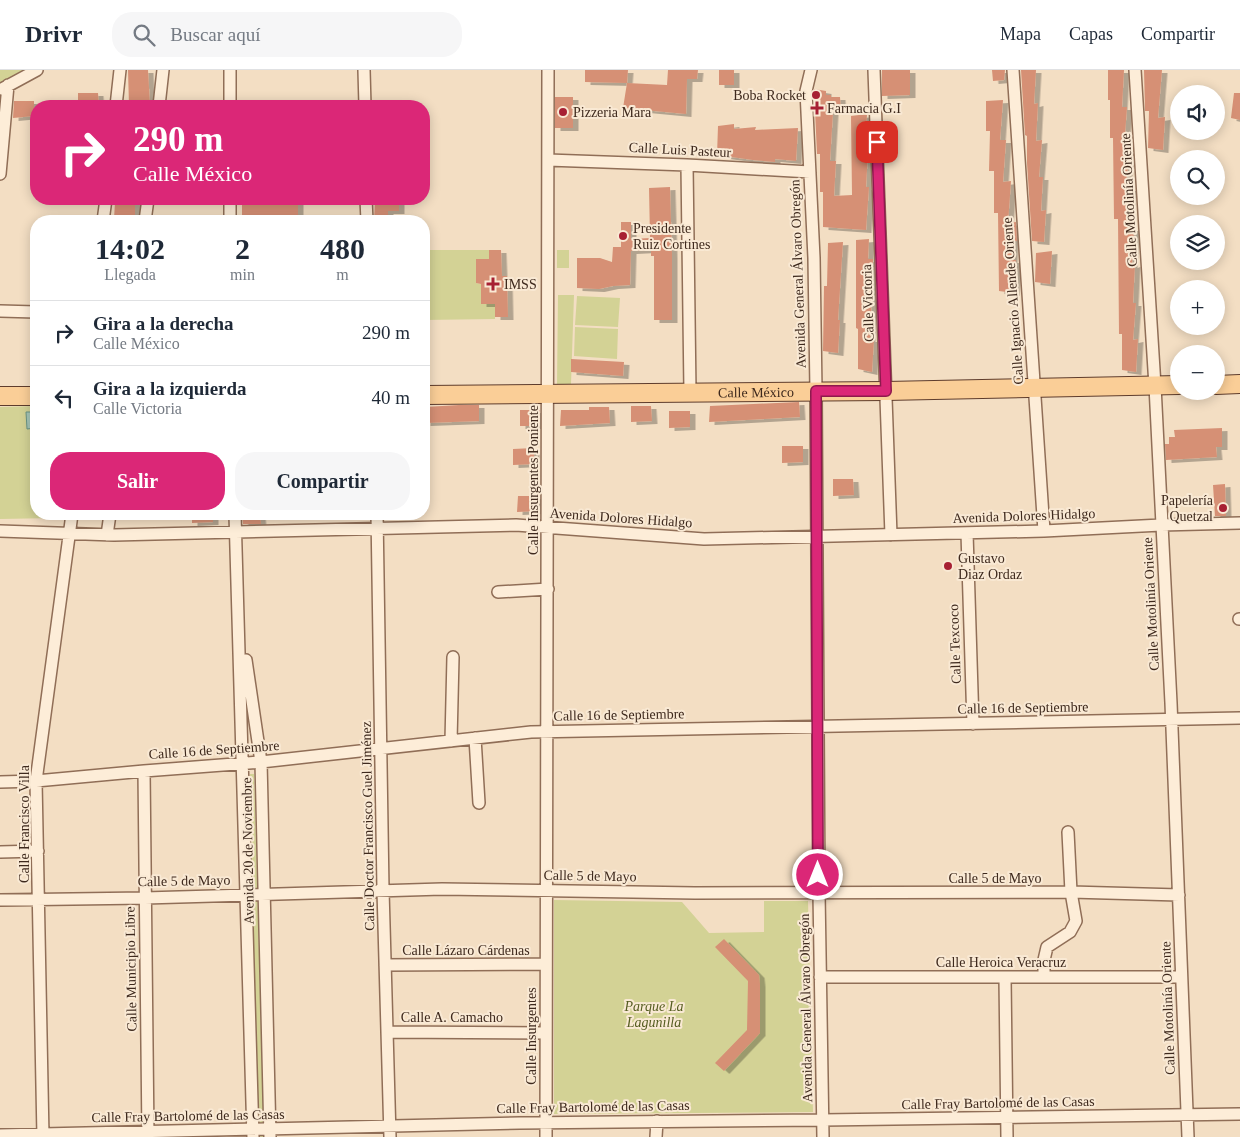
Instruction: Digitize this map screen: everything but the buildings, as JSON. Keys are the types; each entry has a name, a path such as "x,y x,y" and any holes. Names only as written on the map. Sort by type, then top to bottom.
{"main road":[{"path":"1225,384 1240,384"},
{"name":"Calle México","path":"430,395 886,391 1170,386"},
{"path":"0,396 30,396"}],"street":[{"path":"0,174 4,88 37,70"},
{"path":"117,100 120,70"},
{"path":"160,100 163,70"},
{"path":"230,70 230,100"},
{"path":"364,70 365,100"},
{"name":"Calle Insurgentes Poniente","path":"547,890 548,70"},
{"name":"Avenida General Álvaro Obregón","path":"812,70 806,90 814,258 818,893 823,1137"},
{"name":"Calle Victoria","path":"874,70 891,535"},
{"name":"Calle Ignacio Allende Oriente","path":"1013,70 1044,531"},
{"name":"Calle Motolinía Oriente","path":"1135,70 1162,525 1180,895 1181,978 1188,1137"},
{"name":"Calle Luis Pasteur","path":"548,160 810,172"},
{"path":"687,165 690,392"},
{"path":"0,311 30,312"},
{"name":"Calle Francisco Villa","path":"43,1135 36,781 71,520"},
{"path":"107,535 109,520"},
{"path":"235,520 238,611"},
{"name":"Calle Doctor Francisco Guel Jiménez","path":"377,520 383,890 390,1132"},
{"name":"Avenida Dolores Hidalgo","path":"0,531 107,535 491,524 704,539 1044,531 1240,523"},
{"name":"Calle Texcoco","path":"967,533 973,724"},
{"path":"498,592 548,589"},
{"name":"Avenida 20 de Noviembre","path":"238,611 261,762 270,1133"},
{"name":"Avenida 20 de Noviembre","path":"238,611 253,1133"},
{"path":"451,741 453,657"},
{"name":"Calle 16 de Septiembre","path":"0,782 36,781 242,764 547,731 1240,718"},
{"path":"475,738 479,803"},
{"name":"Calle Municipio Libre","path":"144,771 148,1134"},
{"path":"1044,977 1044,960 1047,947 1070,932 1075,925 1076,918 1071,892 1068,832"},
{"path":"0,852 38,851"},
{"name":"Calle 5 de Mayo","path":"0,900 145,898 442,889 695,893 1071,892 1180,895"},
{"name":"Calle Insurgentes","path":"546,1137 547,890"},
{"name":"Calle Lázaro Cárdenas","path":"386,965 546,964"},
{"name":"Calle Heroica Veracruz","path":"820,977 1181,978"},
{"path":"1005,978 1007,1137"},
{"path":"250,1013 267,1012"},
{"name":"Calle A. Camacho","path":"387,1032 546,1033"},
{"name":"Calle Fray Bartolomé de las Casas","path":"0,1135 390,1132 546,1122 1240,1114"},
{"path":"656,1137 657,1121"}],"green space":[{"path":"0,70 33,70 0,88"},
{"path":"430,250 489,250 489,259 476,259 476,283 481,284 481,304 495,304 495,319 430,320"},
{"path":"557,250 569,250 569,268 557,268"},
{"path":"558,295 574,295 571,384 557,385"},
{"path":"577,296 620,298 618,327 575,325"},
{"path":"575,327 618,329 617,359 574,356"},
{"path":"30,406 30,518 0,519 0,407"},
{"path":"250,774 254,774 264,1137 257,1137"},
{"name":"Parque La Lagunilla","path":"554,900 682,902 709,933 764,932 764,901 808,901 813,1112 554,1114"}],"shaded area":[{"path":"26,412 30,412 30,429 27,429"}],"place":[{"name":"Boba Rocket","path":"816,95"},
{"name":"Farmacia G.I","path":"817,108"},
{"name":"Pizzeria Mara","path":"563,112"},
{"name":"Presidente Ruiz Cortines","path":"623,236"},
{"name":"IMSS","path":"493,284"},
{"name":"Papelería Quetzal","path":"1223,508"},
{"name":"Gustavo Diaz Ordaz","path":"948,566"}],"route":[{"path":"818,875 816,391 886,391 877,142"}]}
